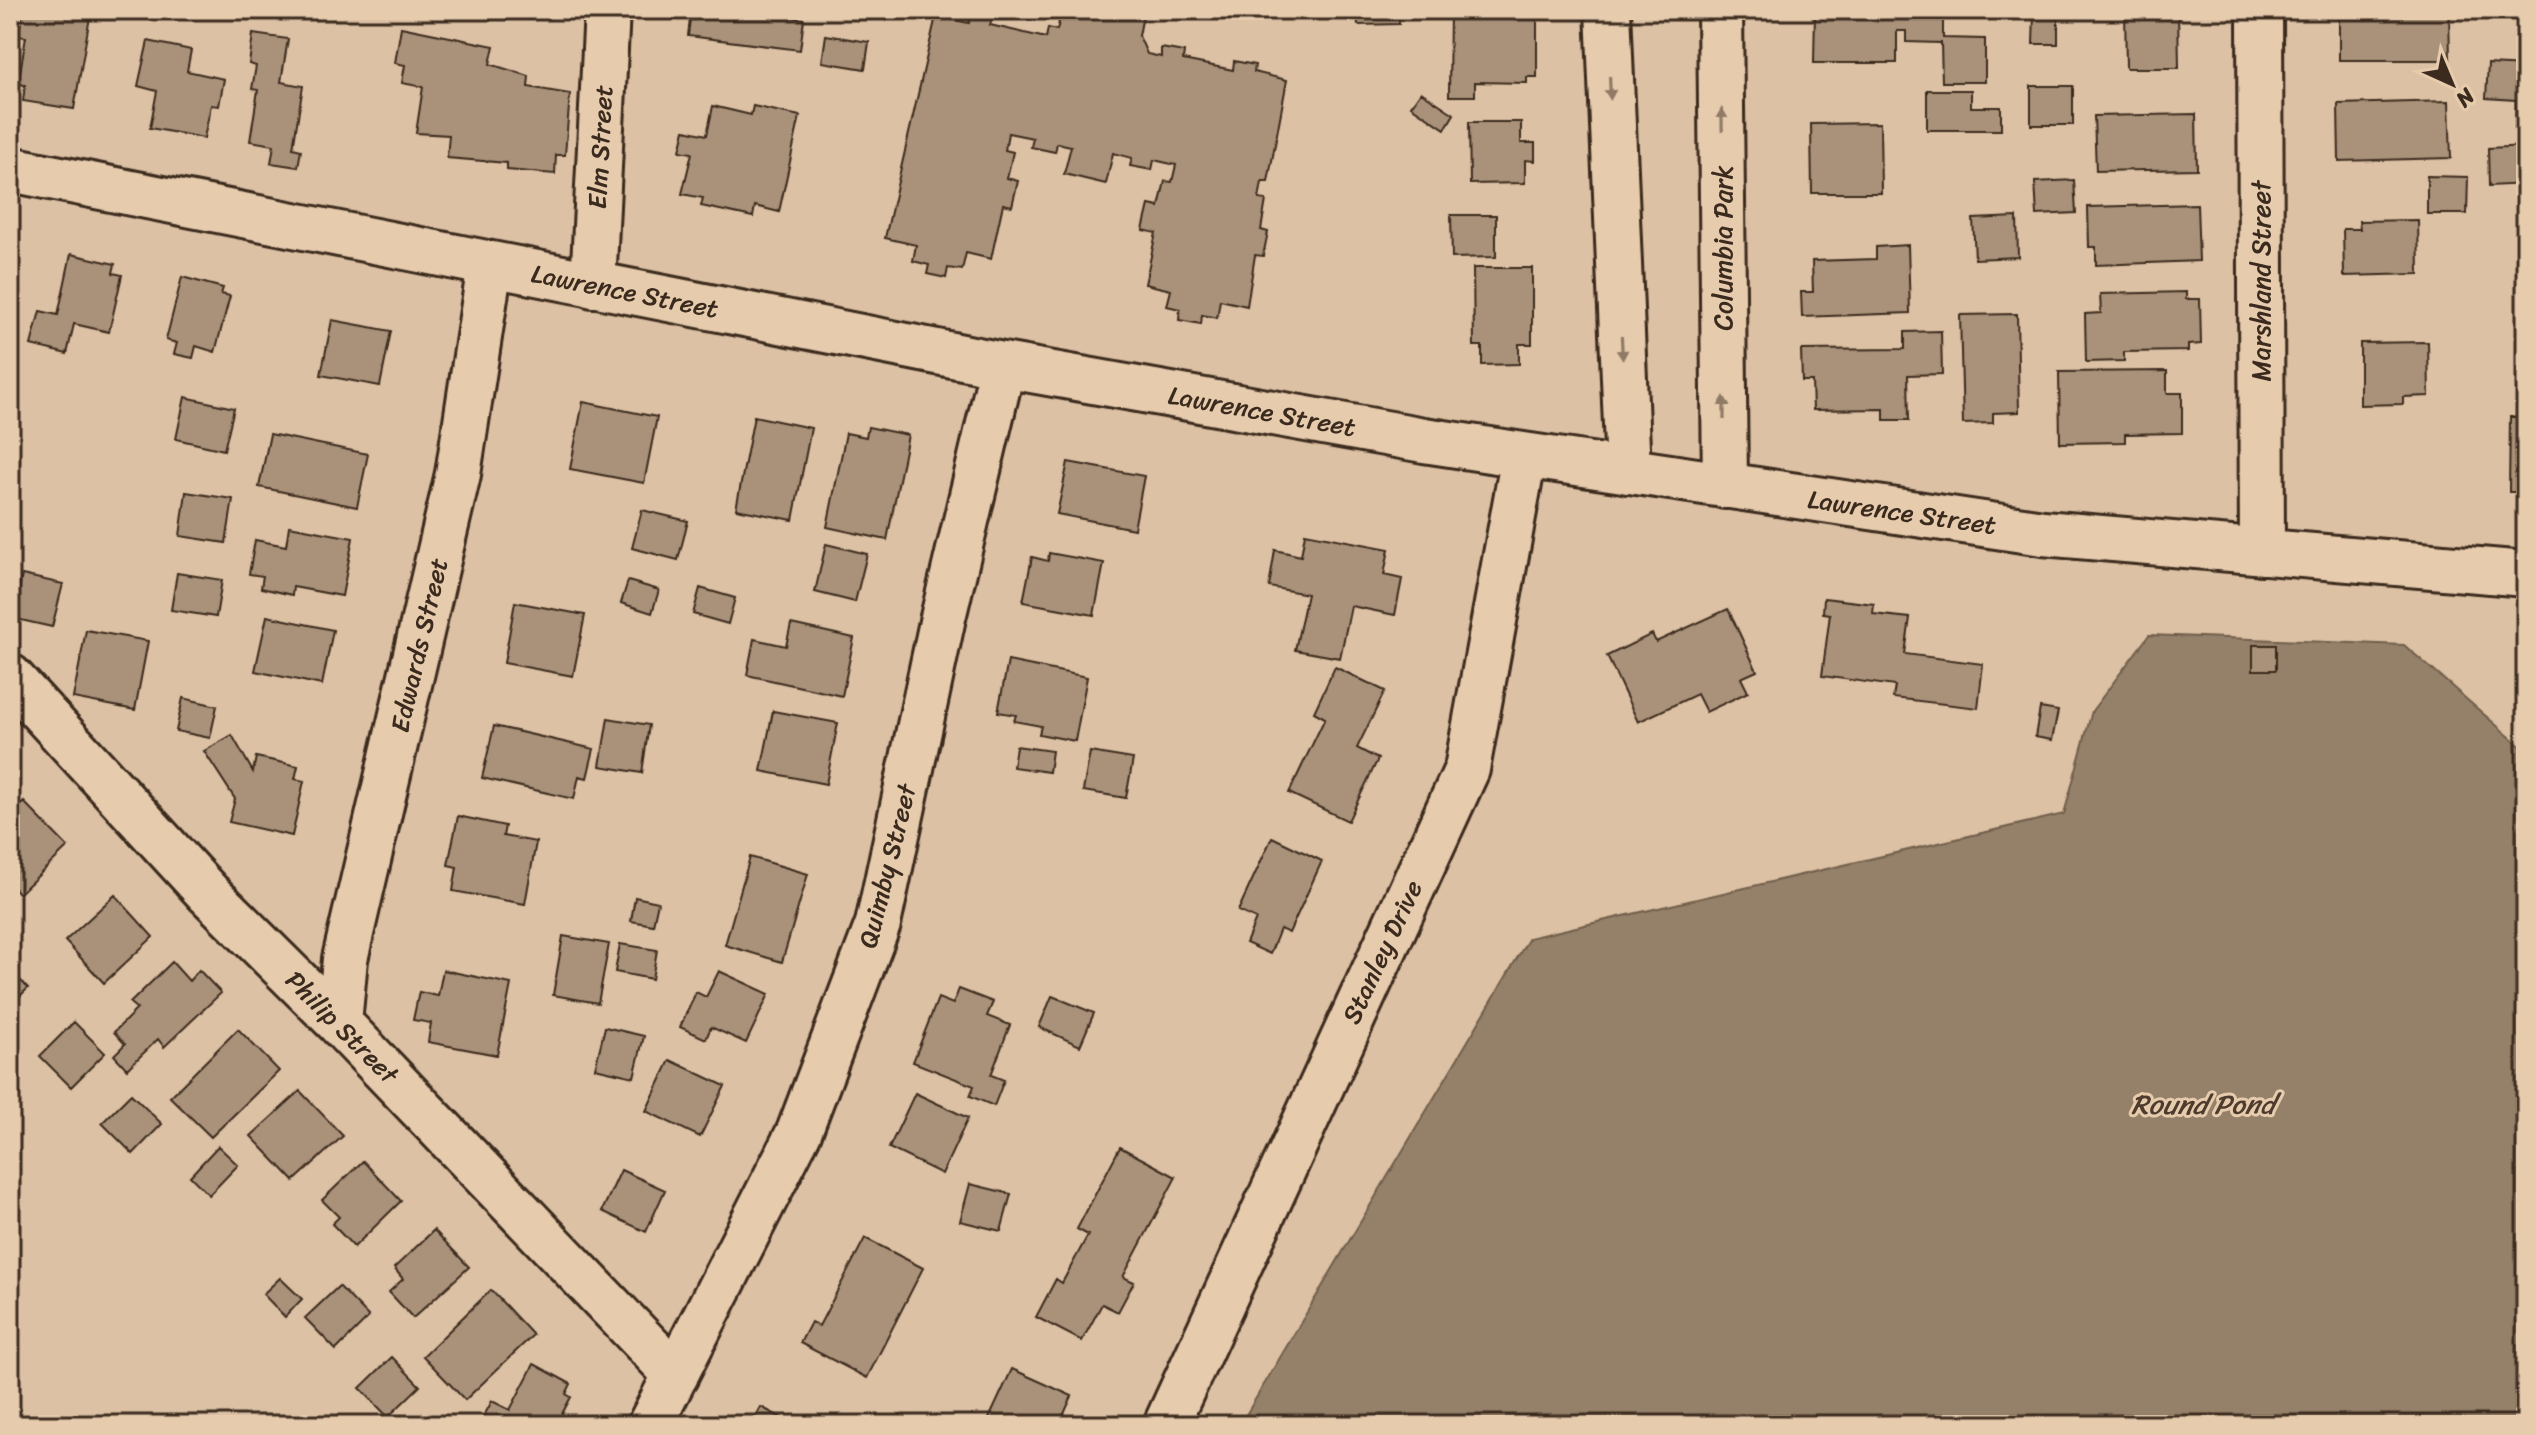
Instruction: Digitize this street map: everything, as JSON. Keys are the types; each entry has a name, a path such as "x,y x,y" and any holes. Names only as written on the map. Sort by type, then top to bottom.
{"street":[{"name":"Elm Street","path":"593,285 607,10"},
{"path":"1608,10 1628,471"},
{"name":"Columbia Park","path":"1720,10 1725,486"},
{"name":"Marshland Street","path":"2260,10 2262,552"},
{"name":"Lawrence Street","path":"10,169 1003,365 1524,456 2043,533 2526,574"},
{"name":"Edwards Street","path":"339,1023 345,959 458,474 490,265"},
{"name":"Quimby Street","path":"650,1425 799,1132 878,924 942,622 1003,365"},
{"name":"Stanley Drive","path":"1166,1425 1467,769 1524,456"},
{"name":"Philip Street","path":"10,677 208,893 339,1023 676,1375"}],"water":[{"name":"Round Pond","path":"2149,635 2404,645 2526,751 2526,1158 2520,1164 2526,1187 2526,1425 1240,1425 1529,938 2064,814 2092,711"}],"building":[{"path":"23,10 90,17 74,109 23,101 25,85 18,84 26,37 18,36"},
{"path":"127,10 168,10 168,19 126,16"},
{"path":"691,10 792,10 791,17 804,19 800,50 688,36"},
{"path":"1062,10 1144,10 1139,36 1147,54 1161,57 1161,48 1184,52 1183,60 1233,70 1234,61 1255,65 1254,72 1287,80 1268,182 1262,182 1259,199 1266,200 1261,230 1268,232 1263,256 1255,255 1247,306 1220,300 1217,318 1202,315 1201,324 1179,320 1180,309 1167,306 1171,290 1145,284 1156,233 1143,230 1149,205 1159,207 1165,181 1172,182 1176,165 1154,160 1152,170 1130,166 1132,158 1113,153 1106,184 1064,174 1071,146 1057,143 1055,152 1031,147 1033,138 1008,133 1005,150 1013,152 1007,178 1018,181 1012,206 1003,204 991,259 966,253 962,270 948,268 946,278 927,274 929,265 913,261 916,245 885,238 936,16 969,23 971,14 992,19 990,25 1046,38 1048,28 1057,30"},
{"path":"1357,10 1399,10 1399,24 1358,25"},
{"path":"1450,10 1526,10 1526,14 1537,14 1537,77 1527,77 1527,83 1475,82 1475,96 1449,96"},
{"path":"1815,10 1943,10 1943,38 1985,39 1985,82 1942,82 1941,43 1906,42 1906,31 1897,31 1897,63 1814,63"},
{"path":"2125,10 2178,10 2179,68 2126,68"},
{"path":"2339,10 2449,10 2450,60 2339,60"},
{"path":"2034,14 2058,14 2058,44 2033,44"},
{"path":"401,27 494,46 490,64 529,76 528,87 570,94 565,155 556,155 555,174 507,170 507,163 447,158 449,135 416,133 423,87 402,83 405,65 395,63"},
{"path":"253,34 288,39 281,82 303,86 293,148 301,150 298,167 271,163 274,145 250,141 258,90 252,89 256,66 249,64"},
{"path":"826,35 869,42 865,69 822,62"},
{"path":"148,41 191,50 187,71 224,79 219,106 211,105 204,138 150,128 157,91 138,86"},
{"path":"2488,64 2526,66 2526,132 2515,132 2516,100 2486,98"},
{"path":"2031,86 2073,86 2073,125 2031,125"},
{"path":"1927,90 1971,90 1971,107 2001,107 2001,130 1927,130"},
{"path":"1421,92 1454,114 1445,129 1411,106"},
{"path":"2449,101 2451,158 2339,161 2338,104"},
{"path":"713,106 751,115 753,106 800,116 779,212 755,206 753,217 701,206 703,198 682,194 692,153 680,151 685,130 707,135"},
{"path":"2196,114 2197,169 2096,171 2094,116"},
{"path":"1469,122 1521,122 1521,143 1535,143 1535,161 1525,160 1525,183 1470,184"},
{"path":"1880,123 1881,193 1812,193 1811,124"},
{"path":"2526,146 2526,184 2489,186 2488,148"},
{"path":"2427,176 2468,177 2467,214 2427,214"},
{"path":"2074,180 2076,213 2037,215 2035,182"},
{"path":"2197,204 2199,261 2096,265 2096,247 2089,247 2088,207"},
{"path":"1451,215 1496,215 1496,257 1452,258"},
{"path":"2017,217 2018,257 1975,259 1973,219"},
{"path":"2418,220 2419,274 2344,276 2343,229 2360,229 2359,221"},
{"path":"1908,245 1910,313 1802,317 1801,292 1813,292 1812,261 1876,259 1876,247"},
{"path":"71,254 115,264 113,273 122,275 109,332 74,324 67,354 31,345 40,311 58,315"},
{"path":"1473,268 1532,268 1532,344 1519,344 1519,364 1482,365 1482,346 1474,346"},
{"path":"182,277 223,288 221,294 230,296 215,352 196,346 193,358 174,354 177,343 166,340"},
{"path":"2186,292 2186,299 2200,299 2201,344 2188,345 2188,351 2124,352 2124,361 2086,362 2085,314 2101,313 2100,294"},
{"path":"2017,314 2019,412 1993,413 1993,423 1963,424 1960,315"},
{"path":"332,320 391,331 380,386 321,375"},
{"path":"1941,331 1942,374 1908,375 1909,420 1884,420 1884,409 1813,410 1812,381 1802,381 1801,350 1905,349 1905,332"},
{"path":"2428,342 2429,396 2403,397 2403,404 2360,405 2360,343"},
{"path":"2167,371 2167,393 2182,393 2182,433 2125,434 2125,442 2060,443 2059,372"},
{"path":"185,397 234,408 224,450 176,439"},
{"path":"583,402 657,417 644,483 570,469"},
{"path":"754,416 811,428 793,520 736,509"},
{"path":"2510,417 2526,417 2525,492 2509,492"},
{"path":"868,427 908,435 887,540 827,527 846,433 866,437"},
{"path":"270,434 368,454 357,507 259,487"},
{"path":"1068,462 1144,476 1134,529 1057,514"},
{"path":"186,492 233,499 226,543 180,536"},
{"path":"642,510 688,521 678,560 632,548"},
{"path":"289,526 353,538 342,596 293,587 292,595 261,588 263,576 249,574 255,540 286,546"},
{"path":"1305,533 1389,549 1384,575 1402,579 1395,615 1351,606 1340,658 1295,650 1307,594 1269,587 1275,550 1301,556"},
{"path":"826,544 867,554 855,602 815,592"},
{"path":"1049,553 1104,563 1094,615 1023,602 1032,557 1048,561"},
{"path":"177,573 222,580 216,617 171,610"},
{"path":"22,575 63,584 52,627 12,618"},
{"path":"628,581 659,590 652,613 621,603"},
{"path":"700,588 735,598 728,624 693,614"},
{"path":"1824,598 1874,604 1873,614 1910,618 1905,654 1983,664 1978,708 1893,698 1895,686 1822,676 1830,614 1823,613"},
{"path":"515,602 585,615 573,676 504,663"},
{"path":"1728,609 1757,671 1741,678 1748,692 1706,712 1697,694 1638,722 1607,656 1652,634 1656,642"},
{"path":"267,616 333,630 322,685 255,671"},
{"path":"791,624 854,638 842,696 747,675 754,639 786,646"},
{"path":"86,630 148,641 135,710 73,698"},
{"path":"2253,645 2276,645 2276,670 2253,670"},
{"path":"1008,661 1087,677 1075,741 1039,734 1041,726 1014,721 1016,715 998,712"},
{"path":"1335,667 1385,691 1357,748 1378,759 1348,821 1289,793 1325,718 1314,712"},
{"path":"183,698 217,706 210,738 176,731"},
{"path":"2040,708 2058,711 2052,740 2035,737"},
{"path":"773,711 838,723 826,784 761,771"},
{"path":"608,718 649,725 642,773 600,766"},
{"path":"494,726 594,749 587,778 579,776 574,799 482,778"},
{"path":"232,735 253,772 256,757 298,766 295,779 304,781 292,836 229,822 235,799 204,751"},
{"path":"1016,746 1052,751 1049,772 1013,767"},
{"path":"1090,752 1133,759 1126,798 1083,791"},
{"path":"24,802 68,847 19,894 10,884 10,815"},
{"path":"458,816 505,826 503,836 536,842 525,904 453,891 457,867 448,865"},
{"path":"1272,837 1322,861 1289,933 1280,929 1270,954 1246,943 1256,919 1238,911"},
{"path":"750,857 808,874 782,962 725,945"},
{"path":"115,895 153,937 104,983 65,941"},
{"path":"635,897 658,902 653,925 631,921"},
{"path":"563,936 609,944 598,1003 553,995"},
{"path":"620,944 657,950 652,979 615,972"},
{"path":"172,962 189,981 199,970 221,993 164,1047 158,1039 127,1069 114,1055 125,1044 114,1032 137,1009 130,1003"},
{"path":"10,970 28,988 10,1006"},
{"path":"443,970 511,984 497,1055 428,1042 431,1023 413,1020 419,992 438,996"},
{"path":"719,971 769,994 746,1043 711,1027 706,1039 680,1027 696,992 706,997"},
{"path":"959,989 993,1002 987,1016 1010,1025 991,1075 1004,1080 994,1106 970,1096 974,1086 913,1062 938,998 953,1004"},
{"path":"1052,996 1094,1013 1080,1046 1039,1027"},
{"path":"74,1022 105,1053 71,1087 40,1056"},
{"path":"605,1027 644,1036 634,1077 595,1068"},
{"path":"238,1029 279,1071 211,1137 170,1097"},
{"path":"670,1060 725,1086 700,1137 646,1111"},
{"path":"300,1091 343,1136 294,1181 251,1136"},
{"path":"915,1093 968,1118 942,1174 889,1148"},
{"path":"131,1094 162,1124 133,1154 102,1123"},
{"path":"218,1146 238,1165 209,1195 190,1176"},
{"path":"1120,1147 1176,1177 1123,1277 1134,1282 1118,1312 1102,1304 1082,1341 1036,1317 1056,1279 1062,1283 1088,1235 1077,1229"},
{"path":"363,1161 401,1201 354,1247 332,1224 339,1217 322,1200"},
{"path":"621,1170 665,1190 646,1232 602,1211"},
{"path":"970,1184 1011,1194 1001,1231 960,1221"},
{"path":"434,1230 469,1267 413,1318 389,1292 403,1279 394,1268"},
{"path":"865,1238 923,1268 867,1378 800,1343 811,1322 819,1326"},
{"path":"280,1278 302,1299 285,1317 263,1294"},
{"path":"339,1286 369,1317 336,1350 305,1318"},
{"path":"491,1290 533,1335 465,1400 423,1356"},
{"path":"392,1357 420,1386 388,1417 360,1388"},
{"path":"534,1364 571,1384 566,1394 571,1397 556,1425 479,1425 492,1401 510,1410"},
{"path":"1012,1369 1072,1396 1059,1425 986,1425"},
{"path":"761,1407 795,1425 751,1425"}]}
